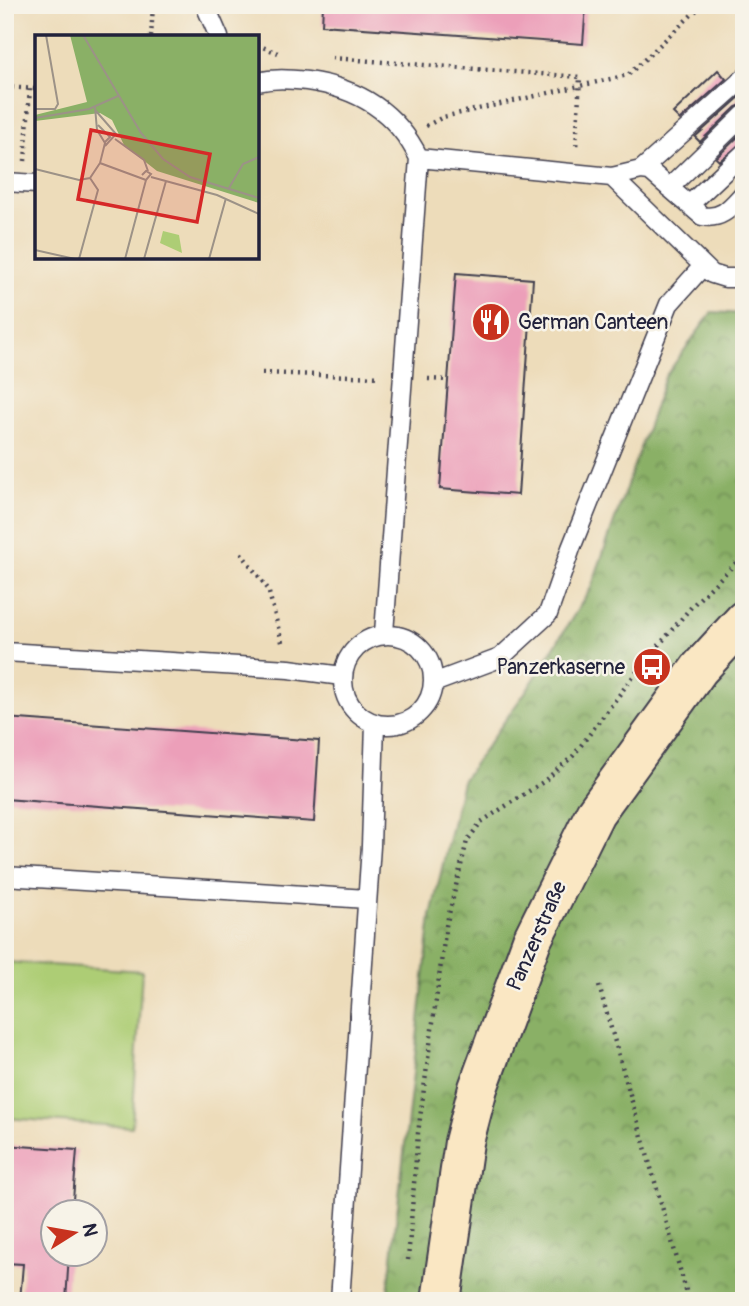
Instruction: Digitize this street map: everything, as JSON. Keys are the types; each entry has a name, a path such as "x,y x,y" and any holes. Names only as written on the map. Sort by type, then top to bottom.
{"main road":[{"name":"Panzerstraße","path":"441,1301 453,1209 478,1088 532,940 595,813 699,669 744,620"}],"lane":[{"path":"205,5 218,35"},
{"path":"259,81 272,78 337,86 371,100 408,135 419,158 384,633"},
{"path":"641,170 744,78"},
{"path":"669,188 744,116"},
{"path":"689,205 744,153"},
{"path":"419,158 612,177 641,170 650,171 702,216 718,217 744,193"},
{"path":"612,177 712,274 725,278 744,278"},
{"path":"436,682 500,658 548,614 571,548 669,304 703,266"},
{"path":"384,633 415,642 434,668 436,682 431,700 408,723 375,724 357,714 345,697 342,676 349,656 364,640 384,633"},
{"path":"5,652 289,669 342,676"},
{"path":"340,1301 368,899 375,724"},
{"path":"5,876 368,899"}],"path":[{"path":"151,35 153,5"},
{"path":"408,135 443,117 628,75 702,5"},
{"path":"259,46 281,54"},
{"path":"322,57 580,77 576,152 587,150"},
{"path":"5,87 35,89"},
{"path":"22,183 30,88"},
{"path":"262,373 448,380"},
{"path":"241,553 268,589 289,669"},
{"path":"599,986 689,1301"}],"green space":[{"path":"712,312 744,314 744,1301 387,1301 431,916 462,781 531,684 591,588 665,377"},
{"path":"5,962 142,971 132,1127 5,1118"}],"building":[{"path":"323,5 586,5 583,44 322,25"},
{"path":"718,70 726,79 680,120 673,113"},
{"path":"742,95 744,104 736,107 700,142 695,137"},
{"path":"744,131 744,142 719,161 716,158"},
{"path":"456,273 533,279 518,495 440,489"},
{"path":"5,718 319,741 314,822 5,799"},
{"path":"5,1145 77,1150 73,1198 38,1198 38,1268 68,1268 66,1301 20,1301 23,1264 5,1263"}],"place":[{"name":"German Canteen","path":"491,322"},
{"name":"Panzerkaserne","path":"652,667"}]}
